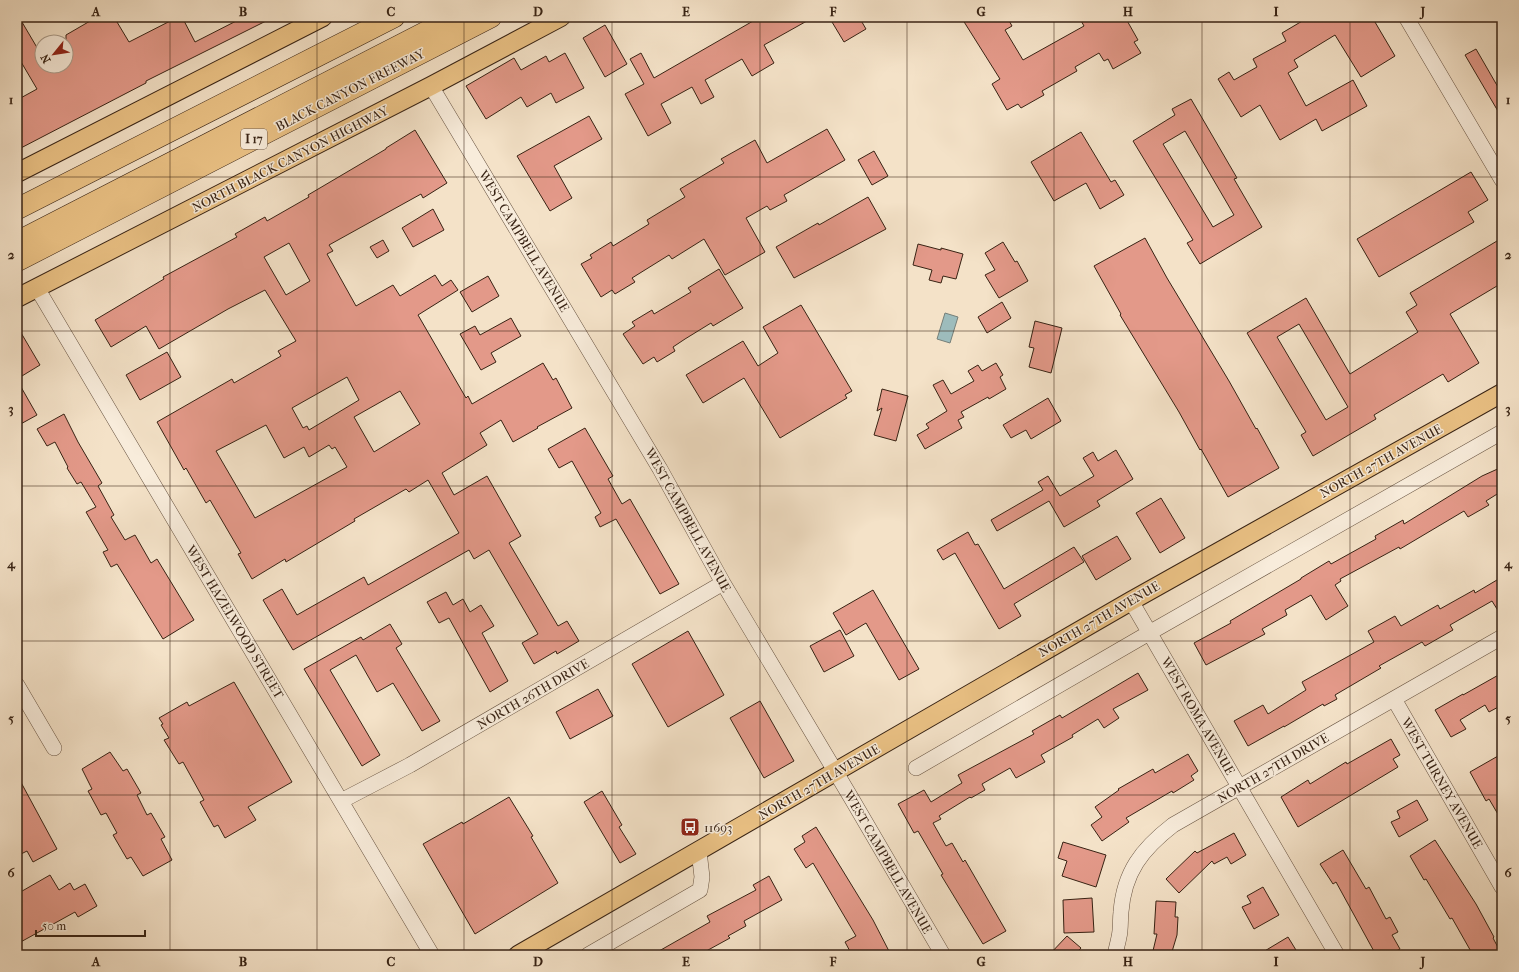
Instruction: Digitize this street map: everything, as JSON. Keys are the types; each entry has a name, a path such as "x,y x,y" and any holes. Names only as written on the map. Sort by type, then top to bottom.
{"highway":[{"path":"17,209 394,17"},
{"path":"17,228 427,17"},
{"path":"17,242 456,17"},
{"name":"BLACK CANYON FREEWAY","path":"17,261 491,17"}],"main road":[{"path":"17,173 323,17"},
{"name":"NORTH BLACK CANYON HIGHWAY","path":"17,298 431,86 561,17"},
{"name":"NORTH 27TH AVENUE","path":"518,955 1131,600 1502,393"}],"street":[{"path":"1406,17 1502,180"},
{"name":"WEST CAMPBELL AVENUE","path":"431,86 660,469 722,583 836,772 940,954"},
{"name":"WEST HAZELWOOD STREET","path":"37,288 432,955"},
{"path":"916,768 1502,432"},
{"name":"NORTH 26TH DRIVE","path":"341,801 416,762 722,583"},
{"name":"WEST ROMA AVENUE","path":"1131,600 1337,955"},
{"name":"NORTH 27TH DRIVE","path":"1115,955 1120,936 1121,911 1125,886 1132,867 1144,850 1173,825 1502,637"},
{"path":"17,685 54,748"},
{"name":"WEST TURNEY AVENUE","path":"1394,699 1502,887"},
{"path":"588,955 700,890 702,877 699,851"}],"water":[{"path":"945,313 958,317 950,343 937,339"}],"building":[{"path":"17,17 19,17 34,42 34,74 74,74 74,34 68,34 97,17 114,17 129,42 178,17 182,17 195,42 244,17 274,17 146,81 146,83 17,150 17,100 37,89 17,55"},
{"path":"760,17 814,17 764,45 774,63 752,76 742,59 705,80 714,97 701,104 692,87 661,104 671,123 648,136 625,94 644,84 630,59 641,53 654,78"},
{"path":"829,17 859,17 866,29 844,42"},
{"path":"961,17 1007,17 1012,26 1005,30 1023,60 1084,26 1079,17 1125,17 1138,40 1134,42 1141,53 1113,69 1108,59 1104,61 1099,53 1075,67 1077,71 1042,91 1044,95 1021,108 1018,104 1007,110 992,84 1000,79"},
{"path":"1309,17 1372,17 1395,56 1361,77 1335,35 1294,60 1298,67 1288,73 1306,106 1353,80 1367,106 1322,131 1316,119 1280,140 1260,105 1241,117 1218,79 1229,72 1234,80 1257,67 1253,59 1286,41 1282,33"},
{"path":"605,25 627,64 605,77 583,38"},
{"path":"1476,49 1502,94 1502,118 1465,55"},
{"path":"565,53 584,88 556,103 551,93 527,107 521,97 486,119 466,86 514,58 521,70 546,56 549,62"},
{"path":"1191,99 1237,178 1234,179 1262,227 1200,264 1187,243 1193,240 1133,141 1175,115 1172,109","holes":["1185,131 1234,215 1213,227 1163,144"]},
{"path":"589,116 602,139 554,166 572,198 550,211 517,156"},
{"path":"827,129 845,160 784,195 787,201 770,210 767,206 746,218 765,252 725,275 704,239 672,259 669,255 632,278 635,282 615,294 612,290 601,297 581,264 592,258 590,255 611,242 613,246 649,224 647,220 685,197 680,189 724,163 721,159 755,140 767,163"},
{"path":"415,130 447,183 423,198 421,194 329,245 333,251 327,254 356,306 393,285 400,296 435,275 442,286 451,280 458,290 418,315 466,398 468,396 472,404 543,363 553,380 556,378 572,408 513,442 501,420 480,433 487,445 442,473 454,495 487,476 521,536 509,543 558,626 567,621 579,641 557,654 556,651 534,664 522,643 538,634 489,550 474,559 469,550 293,650 263,600 282,589 297,615 364,577 368,585 459,533 428,480 409,492 406,489 354,519 355,521 286,562 285,559 252,579 238,554 241,553 210,500 206,503 186,468 184,470 157,422 232,379 234,383 281,356 278,351 296,341 265,290 228,309 159,349 146,326 111,347 95,320 164,279 163,277 237,237 235,234 265,217 267,221 309,197 308,195","holes":["289,243 310,281 286,295 264,257","347,377 359,400 309,430 307,426 303,428 292,408","400,391 420,424 374,452 354,417","266,425 284,458 304,447 309,457 329,445 332,449 335,447 347,467 255,518 216,451"]},
{"path":"1081,132 1111,182 1115,180 1124,195 1100,209 1086,183 1054,201 1031,162"},
{"path":"874,151 888,176 872,185 858,160"},
{"path":"1471,172 1488,200 1468,212 1474,222 1379,277 1357,239"},
{"path":"868,197 886,229 794,278 776,247 818,223 819,225"},
{"path":"433,209 444,230 413,247 402,228"},
{"path":"1145,238 1279,468 1228,497 1201,449 1200,450 1179,412 1120,315 1121,314 1094,266"},
{"path":"1502,238 1502,283 1450,314 1479,363 1448,382 1443,374 1374,415 1376,419 1313,456 1301,435 1306,432 1247,333 1306,298 1350,374 1418,332 1406,312 1417,305 1410,293","holes":["1299,324 1348,407 1326,420 1277,337"]},
{"path":"383,240 389,251 377,258 370,247"},
{"path":"1003,242 1015,262 1017,261 1028,281 999,298 985,275 995,270 985,253"},
{"path":"918,244 963,254 956,279 943,276 941,283 929,280 932,270 913,265"},
{"path":"719,269 743,308 713,326 711,323 685,339 673,347 675,351 657,362 654,357 643,364 623,334 635,326 632,322 652,310 654,314 691,292 688,288"},
{"path":"488,276 499,296 472,312 460,292"},
{"path":"1002,302 1011,318 987,333 978,317"},
{"path":"801,305 852,391 845,395 847,398 780,438 744,378 703,403 686,375 743,341 758,366 778,353 763,327"},
{"path":"511,318 521,336 491,353 496,362 481,370 460,334 475,326 480,335"},
{"path":"1035,321 1062,328 1051,373 1029,367 1034,348 1029,347"},
{"path":"17,326 40,365 17,379"},
{"path":"167,352 181,377 140,400 126,375"},
{"path":"996,363 1003,375 1000,377 1006,389 961,412 964,417 958,420 962,428 925,449 917,435 929,428 926,424 947,411 933,385 943,380 951,394 974,381 968,371 978,365 982,371"},
{"path":"17,380 37,415 17,426"},
{"path":"882,389 908,396 896,441 874,435 882,408 877,411"},
{"path":"1048,398 1061,421 1031,439 1026,430 1011,438 1003,425"},
{"path":"64,414 78,442 102,483 98,486 114,515 111,517 125,540 135,535 151,563 157,559 194,620 163,639 117,564 111,567 103,552 108,550 86,512 96,507 81,482 77,484 67,468 68,467 55,442 47,446 37,429"},
{"path":"585,428 613,476 608,479 622,504 630,499 679,584 660,594 616,519 600,527 595,517 601,513 572,461 559,468 548,449"},
{"path":"1116,450 1133,479 1097,501 1100,506 1064,527 1049,501 997,531 991,520 1043,490 1038,482 1048,476 1060,496 1094,476 1083,458 1093,452 1098,461"},
{"path":"1502,467 1502,491 1486,501 1489,505 1468,517 1464,511 1400,549 1399,547 1340,579 1341,581 1335,585 1348,606 1326,620 1311,595 1285,610 1287,615 1262,629 1265,634 1206,665 1194,643 1231,623 1230,621 1329,561 1331,564 1376,539 1375,536 1403,520 1404,524 1482,476"},
{"path":"1161,498 1185,538 1160,553 1136,513"},
{"path":"968,532 975,545 978,544 1004,589 1074,547 1084,562 1014,604 1021,616 999,629 955,553 943,560 937,550"},
{"path":"1117,536 1131,559 1096,580 1082,556"},
{"path":"1502,577 1502,617 1492,601 1450,625 1453,630 1425,646 1422,642 1379,666 1381,668 1335,695 1337,699 1324,706 1323,704 1248,746 1234,721 1263,705 1268,714 1306,690 1302,682 1374,642 1368,631 1395,616 1401,626 1438,605 1440,609 1474,590 1475,593"},
{"path":"873,590 919,669 899,680 866,623 846,635 833,613"},
{"path":"446,592 453,605 463,599 470,612 481,605 494,626 482,633 508,681 490,692 449,618 439,623 427,602"},
{"path":"390,624 402,644 396,648 440,721 422,731 393,683 377,692 356,655 330,670 380,755 362,766 304,669 361,637 363,640"},
{"path":"840,630 854,656 824,672 810,646"},
{"path":"688,631 724,695 668,727 632,664"},
{"path":"1138,673 1148,690 1113,709 1119,718 1104,728 1098,719 1072,735 1073,737 1041,755 1045,762 1016,778 1010,768 982,784 985,790 971,798 970,797 939,816 941,819 933,823 946,846 952,843 963,862 965,860 1006,931 983,944 941,875 943,874 918,831 914,833 898,804 924,790 931,802 962,783 958,775 1034,734 1032,731 1060,715 1062,718"},
{"path":"1502,673 1502,705 1489,712 1485,705 1460,720 1466,729 1451,737 1435,710"},
{"path":"234,682 292,782 248,807 256,820 225,838 218,825 214,827 200,802 204,800 183,762 179,764 164,740 169,738 161,725 163,724 159,718 187,702 189,706"},
{"path":"598,689 613,716 570,739 556,712"},
{"path":"760,701 794,761 764,778 730,718"},
{"path":"1391,739 1400,755 1393,759 1398,767 1298,827 1281,797 1308,780 1310,784 1346,762 1347,764"},
{"path":"110,752 123,771 127,769 141,793 137,795 147,815 151,813 165,837 161,839 172,860 143,876 131,857 127,859 113,835 117,833 106,813 101,815 88,791 92,789 82,769"},
{"path":"1188,754 1198,771 1191,776 1194,780 1126,818 1129,822 1102,841 1091,825 1102,817 1095,807 1119,790 1118,789 1153,769 1155,773"},
{"path":"1498,756 1502,763 1502,821 1489,799 1486,801 1470,772"},
{"path":"17,775 57,849 33,862 27,851 17,856"},
{"path":"602,791 622,825 619,827 636,854 620,863 584,802"},
{"path":"509,797 533,836 531,837 558,883 475,934 423,844 462,822 463,824"},
{"path":"1417,800 1428,820 1399,837 1391,822 1400,818 1397,811"},
{"path":"816,827 873,920 891,955 852,955 845,942 856,936 813,863 806,868 794,849 805,842 802,836"},
{"path":"1234,833 1246,855 1231,864 1227,857 1214,864 1212,861 1179,893 1166,879 1195,851 1197,853"},
{"path":"1435,840 1476,904 1502,955 1473,955 1452,918 1450,919 1410,856"},
{"path":"1063,842 1106,855 1096,887 1062,876 1067,861 1058,858"},
{"path":"1343,850 1366,889 1369,887 1386,919 1390,917 1398,932 1392,935 1400,949 1389,955 1376,955 1336,882 1333,884 1320,864"},
{"path":"50,875 59,890 70,883 74,890 85,884 97,906 78,917 75,912 17,944 17,894"},
{"path":"769,876 782,900 744,921 746,926 728,936 730,938 699,955 652,955 710,922 707,916 756,890 753,885"},
{"path":"1263,887 1279,915 1254,929 1242,907 1251,903 1247,896"},
{"path":"1092,898 1094,932 1064,933 1063,900"},
{"path":"1156,901 1176,902 1175,917 1178,917 1177,935 1171,955 1152,955 1157,934 1154,934"},
{"path":"1067,936 1081,948 1075,955 1049,955"},
{"path":"1288,937 1299,955 1258,955"}],"place":[{"name":"11693","path":"690,827"}]}
